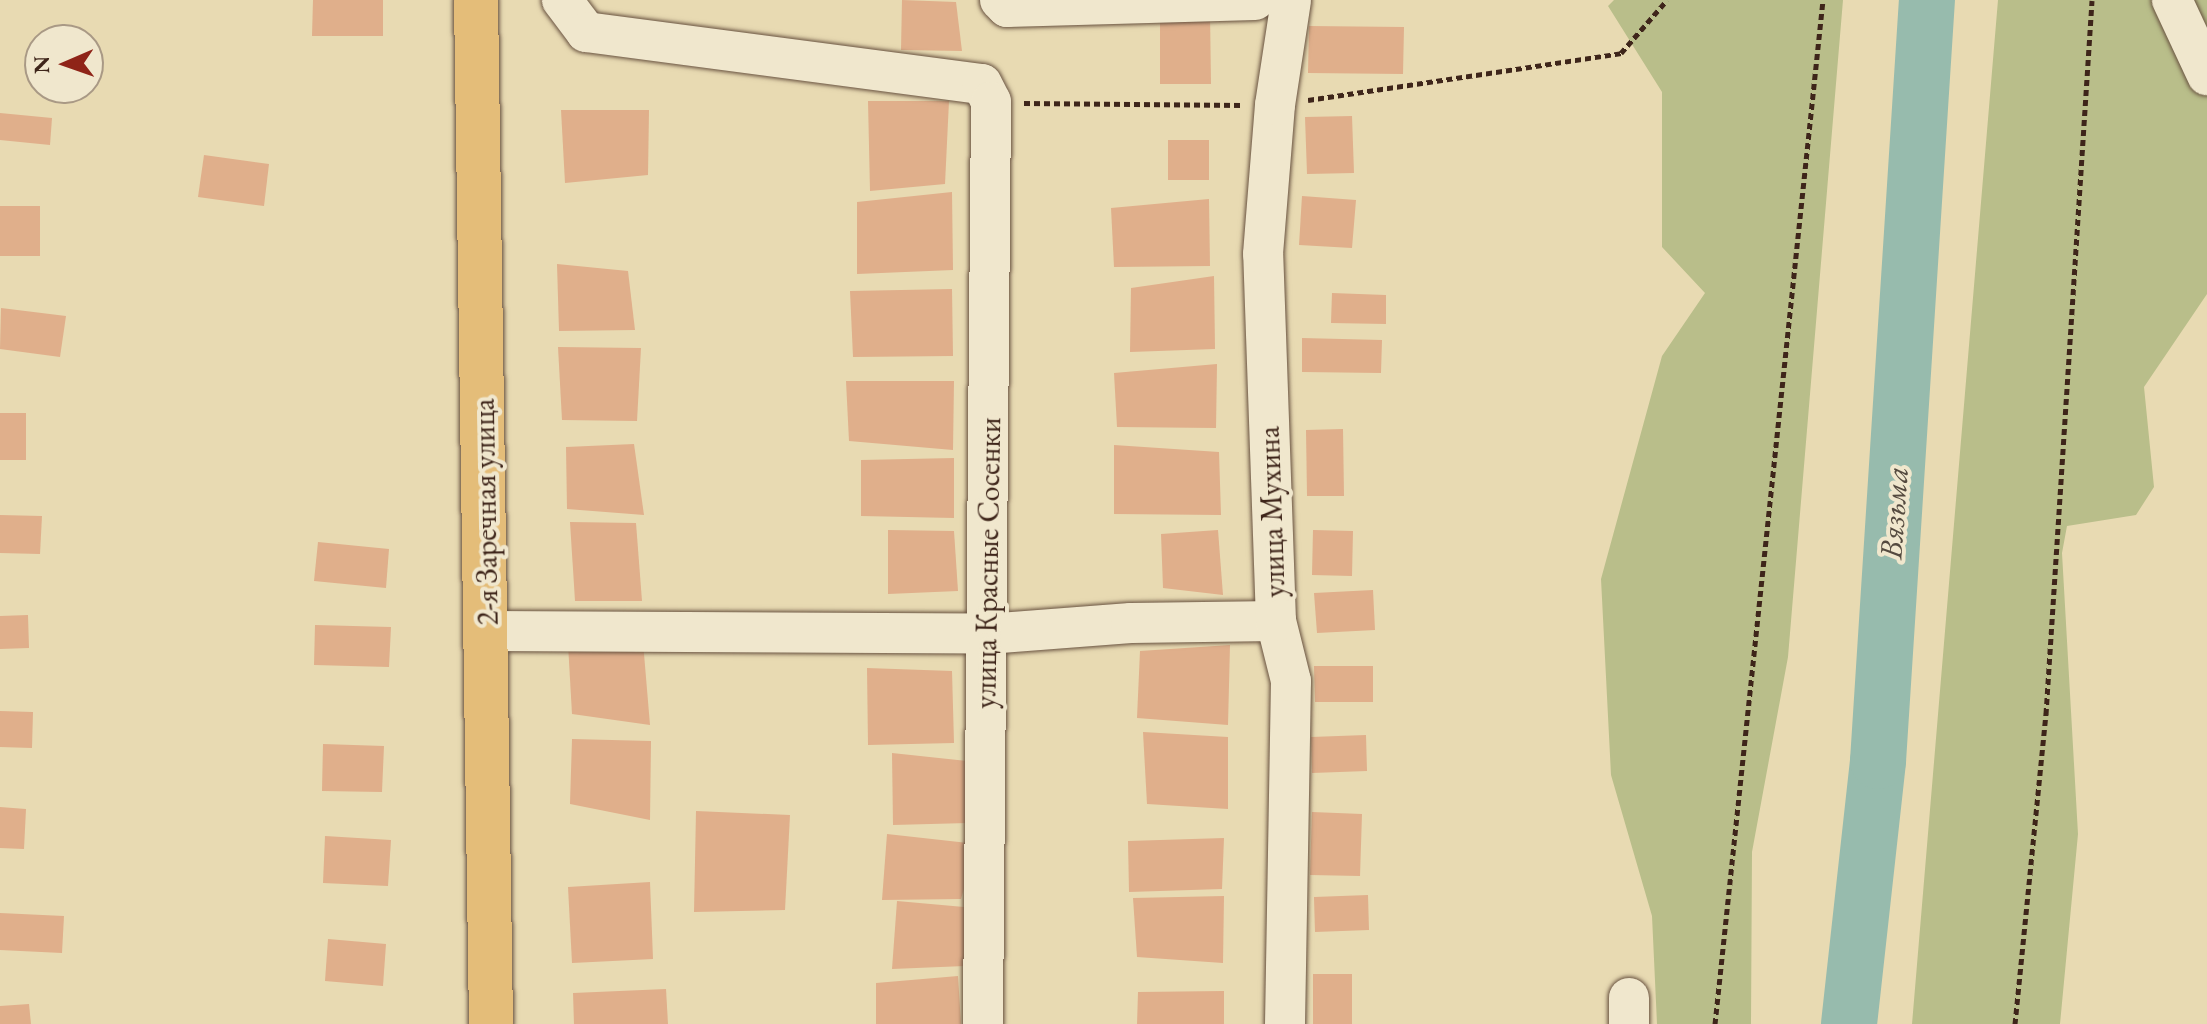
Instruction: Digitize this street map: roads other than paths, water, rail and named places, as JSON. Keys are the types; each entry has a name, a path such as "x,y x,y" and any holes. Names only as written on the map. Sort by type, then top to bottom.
{"main road":[{"name":"2-я Заречная улица","path":"476,0 489,631 491,1024"}],"street":[{"name":"улица Красные Сосенки","path":"562,0 586,32 982,84 991,102 983,1024"},
{"path":"1000,0 1007,7 1255,0"},
{"name":"улица Мухина","path":"1285,1024 1291,681 1276,621 1263,254 1275,105 1291,0"},
{"path":"2172,0 2207,75"},
{"path":"489,631 987,634 1131,623 1276,621"}],"waterway":[{"name":"Вязьма","path":"1849,1024 1878,761 1927,0"}]}
